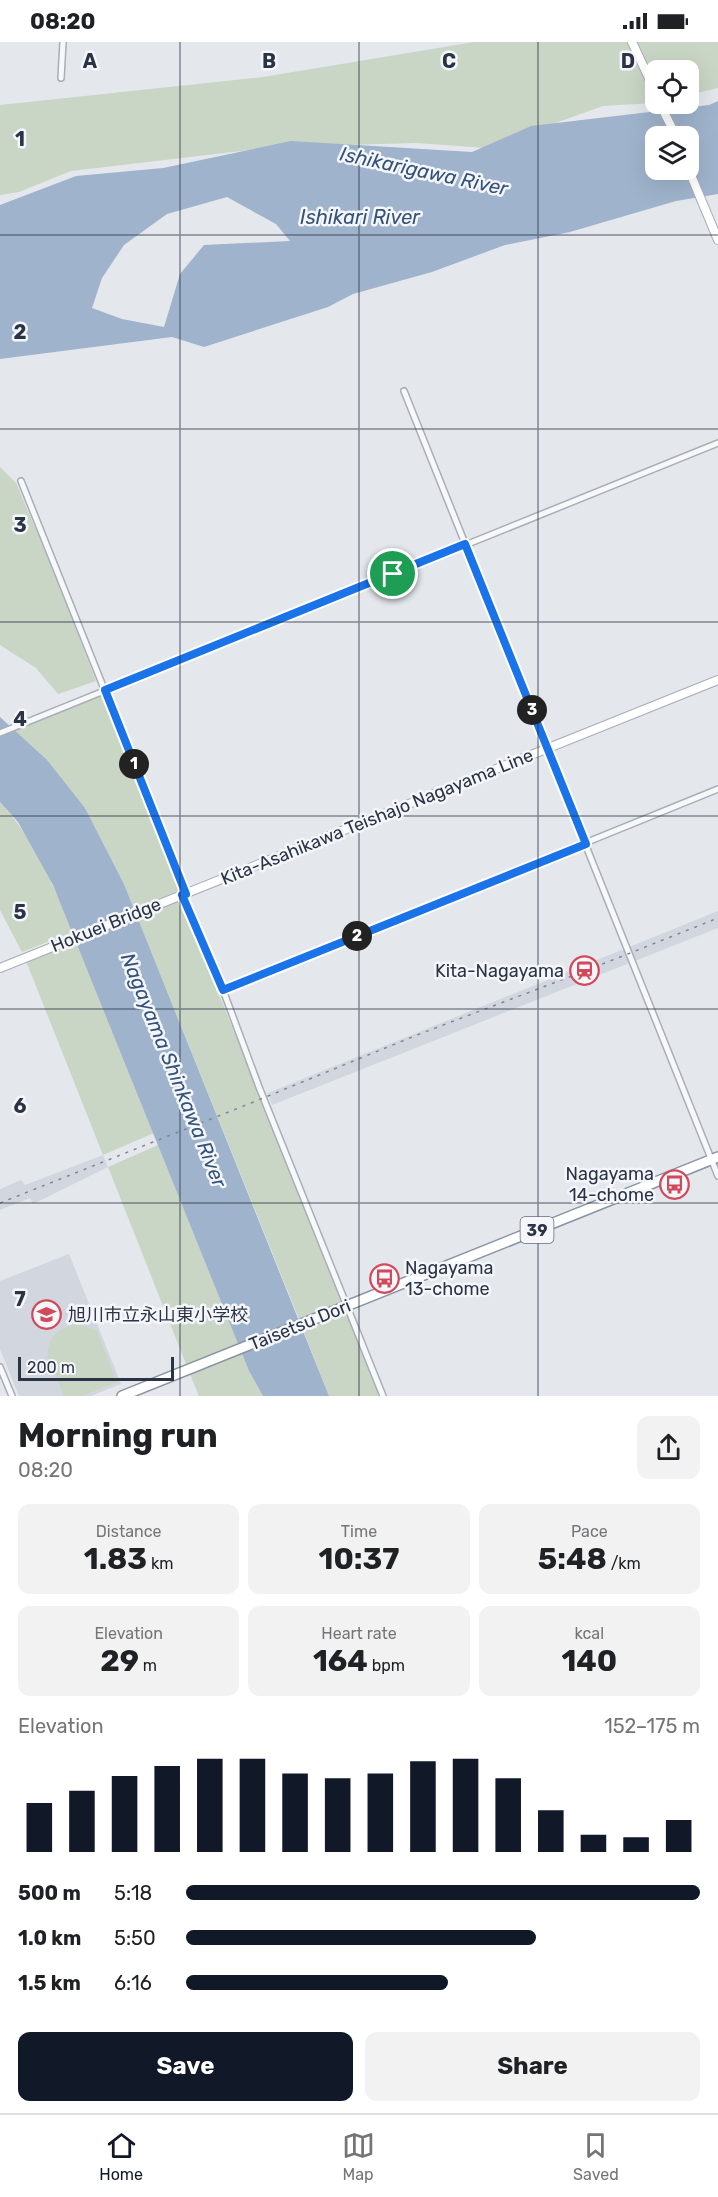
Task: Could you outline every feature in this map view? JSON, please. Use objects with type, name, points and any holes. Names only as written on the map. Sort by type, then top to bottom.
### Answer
[{"type":"highway","name":"Taisetsu Dori","points":[[122,1396],[715,1158]]},
{"type":"main road","points":[[632,42],[645,70]]},
{"type":"main road","points":[[693,180],[718,240]]},
{"type":"main road","name":"Kita-Asahikawa Teishajo Nagayama Line","points":[[169,900],[718,680]]},
{"type":"main road","name":"Hokuei Bridge","points":[[0,968],[169,900]]},
{"type":"street","points":[[61,78],[63,42]]},
{"type":"street","points":[[404,391],[547,749],[715,1158],[718,1176]]},
{"type":"street","points":[[0,733],[718,443]]},
{"type":"street","points":[[21,481],[383,1396]]},
{"type":"street","points":[[223,990],[718,789]]},
{"type":"street","points":[[0,1367],[12,1396]]},
{"type":"shaded area","points":[[718,911],[718,928],[272,1105],[268,1093]]},
{"type":"shaded area","points":[[103,1155],[108,1167],[33,1204],[30,1198],[0,1210],[0,1189],[21,1180],[25,1185]]},
{"type":"shaded area","name":"旭川市立永山東小学校","points":[[69,1254],[121,1384],[91,1396],[19,1396],[0,1349],[0,1281]]},
{"type":"green space","points":[[474,42],[718,42],[718,88],[699,93],[699,60],[645,60],[645,104],[603,106],[486,148],[416,143],[275,147],[71,171],[19,192],[0,195],[0,105],[263,77]]},
{"type":"green space","points":[[0,467],[16,483],[54,572],[96,681],[58,694],[36,668],[0,645]]},
{"type":"green space","points":[[101,695],[179,891],[134,909],[124,884],[85,808],[15,731]]},
{"type":"green space","points":[[0,802],[33,847],[51,880],[73,932],[22,952],[0,910]]},
{"type":"green space","points":[[180,900],[346,1303],[299,1319],[137,917]]},
{"type":"green space","points":[[77,942],[154,1133],[103,1155],[26,961]]},
{"type":"green space","points":[[158,1145],[238,1343],[186,1364],[108,1167]]},
{"type":"green space","points":[[349,1310],[383,1396],[329,1396],[302,1327]]},
{"type":"green space","points":[[71,1325],[81,1325],[97,1331],[117,1382],[83,1396],[64,1396],[48,1357],[48,1351],[53,1336]]},
{"type":"green space","points":[[242,1353],[263,1396],[199,1396],[190,1374]]},
{"type":"water","name":"Ishikari River","points":[[718,101],[718,194],[676,201],[570,232],[505,245],[432,272],[353,294],[328,307],[204,347],[172,337],[0,359],[0,205],[76,176],[163,168],[291,141],[472,152],[531,126],[645,113],[699,114],[699,106]],"holes":[[[227,197],[276,224],[290,241],[204,245],[180,274],[164,327],[122,319],[92,308],[102,278],[124,245],[167,214]]]},
{"type":"water","name":"Nagayama Shinkawa River","points":[[0,717],[47,760],[85,808],[124,884],[329,1396],[263,1396],[249,1371],[53,885],[18,822],[0,802]]},
{"type":"railway","points":[[0,1203],[417,1035],[718,918]]},
{"type":"place","name":"Kita-Nagayama","points":[[585,971]]},
{"type":"place","name":"Nagayama 14-chome","points":[[675,1184]]},
{"type":"place","name":"Nagayama 13-chome","points":[[384,1278]]},
{"type":"place","name":"旭川市立永山東小学校","points":[[47,1315]]},
{"type":"route","points":[[465,544],[586,844],[223,990],[182,895],[186,894],[105,690],[393,574],[465,544]]},
{"type":"water label","name":"Ishikarigawa River","points":[[424,171]]}]
